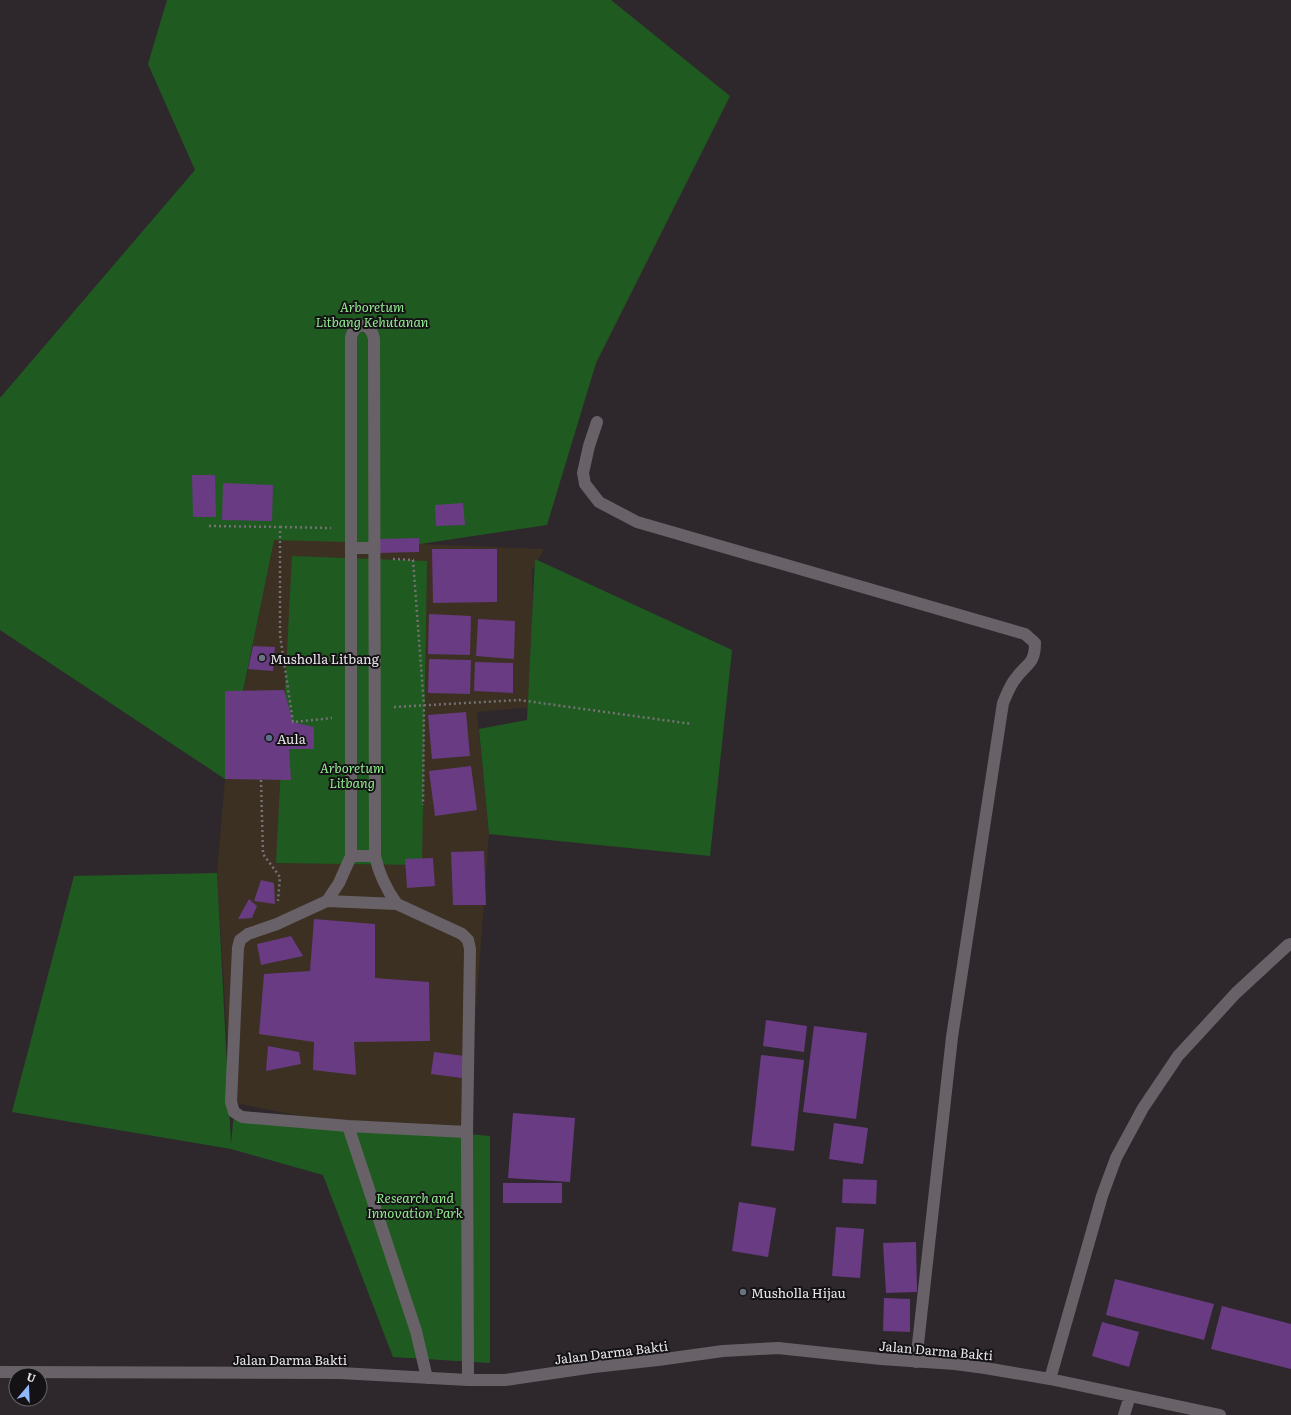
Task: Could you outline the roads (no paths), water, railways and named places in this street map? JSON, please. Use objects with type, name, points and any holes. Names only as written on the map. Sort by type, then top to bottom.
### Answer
[{"type":"street","points":[[327,901],[339,882],[351,856],[351,337],[355,328],[360,326],[368,327],[373,331],[374,339],[375,856],[378,873],[386,890],[396,904]]},
{"type":"street","points":[[597,422],[589,446],[583,473],[585,484],[599,502],[636,522],[1024,634],[1035,643],[1035,655],[1028,666],[1016,677],[1003,703],[952,1037],[916,1362]]},
{"type":"street","points":[[351,548],[374,548]]},
{"type":"street","points":[[351,856],[375,856]]},
{"type":"street","points":[[467,1132],[348,1126],[242,1117],[234,1112],[231,1102],[238,948],[240,940],[248,934],[277,924],[327,901],[396,904],[462,934],[468,940],[470,949],[467,1132],[468,1380]]},
{"type":"street","points":[[1050,1379],[1102,1196],[1116,1158],[1143,1108],[1178,1056],[1236,993],[1282,950],[1291,944]]},
{"type":"street","points":[[348,1126],[416,1331],[427,1378]]},
{"type":"street","name":"Jalan Darma Bakti","points":[[0,1372],[340,1373],[468,1380],[505,1380],[594,1366],[750,1349],[778,1348],[874,1359],[955,1364],[1050,1379],[1220,1415]]},
{"type":"street","points":[[1124,1415],[1130,1396]]},
{"type":"place","name":"Musholla Litbang","points":[[262,658]]},
{"type":"place","name":"Aula","points":[[269,738]]},
{"type":"place","name":"Musholla Hijau","points":[[743,1292]]},
{"type":"park label","name":"Arboretum Litbang Kehutanan","points":[[372,314]]},
{"type":"park label","name":"Arboretum Litbang","points":[[352,774]]},
{"type":"park label","name":"Research and Innovation Park","points":[[415,1204]]}]
